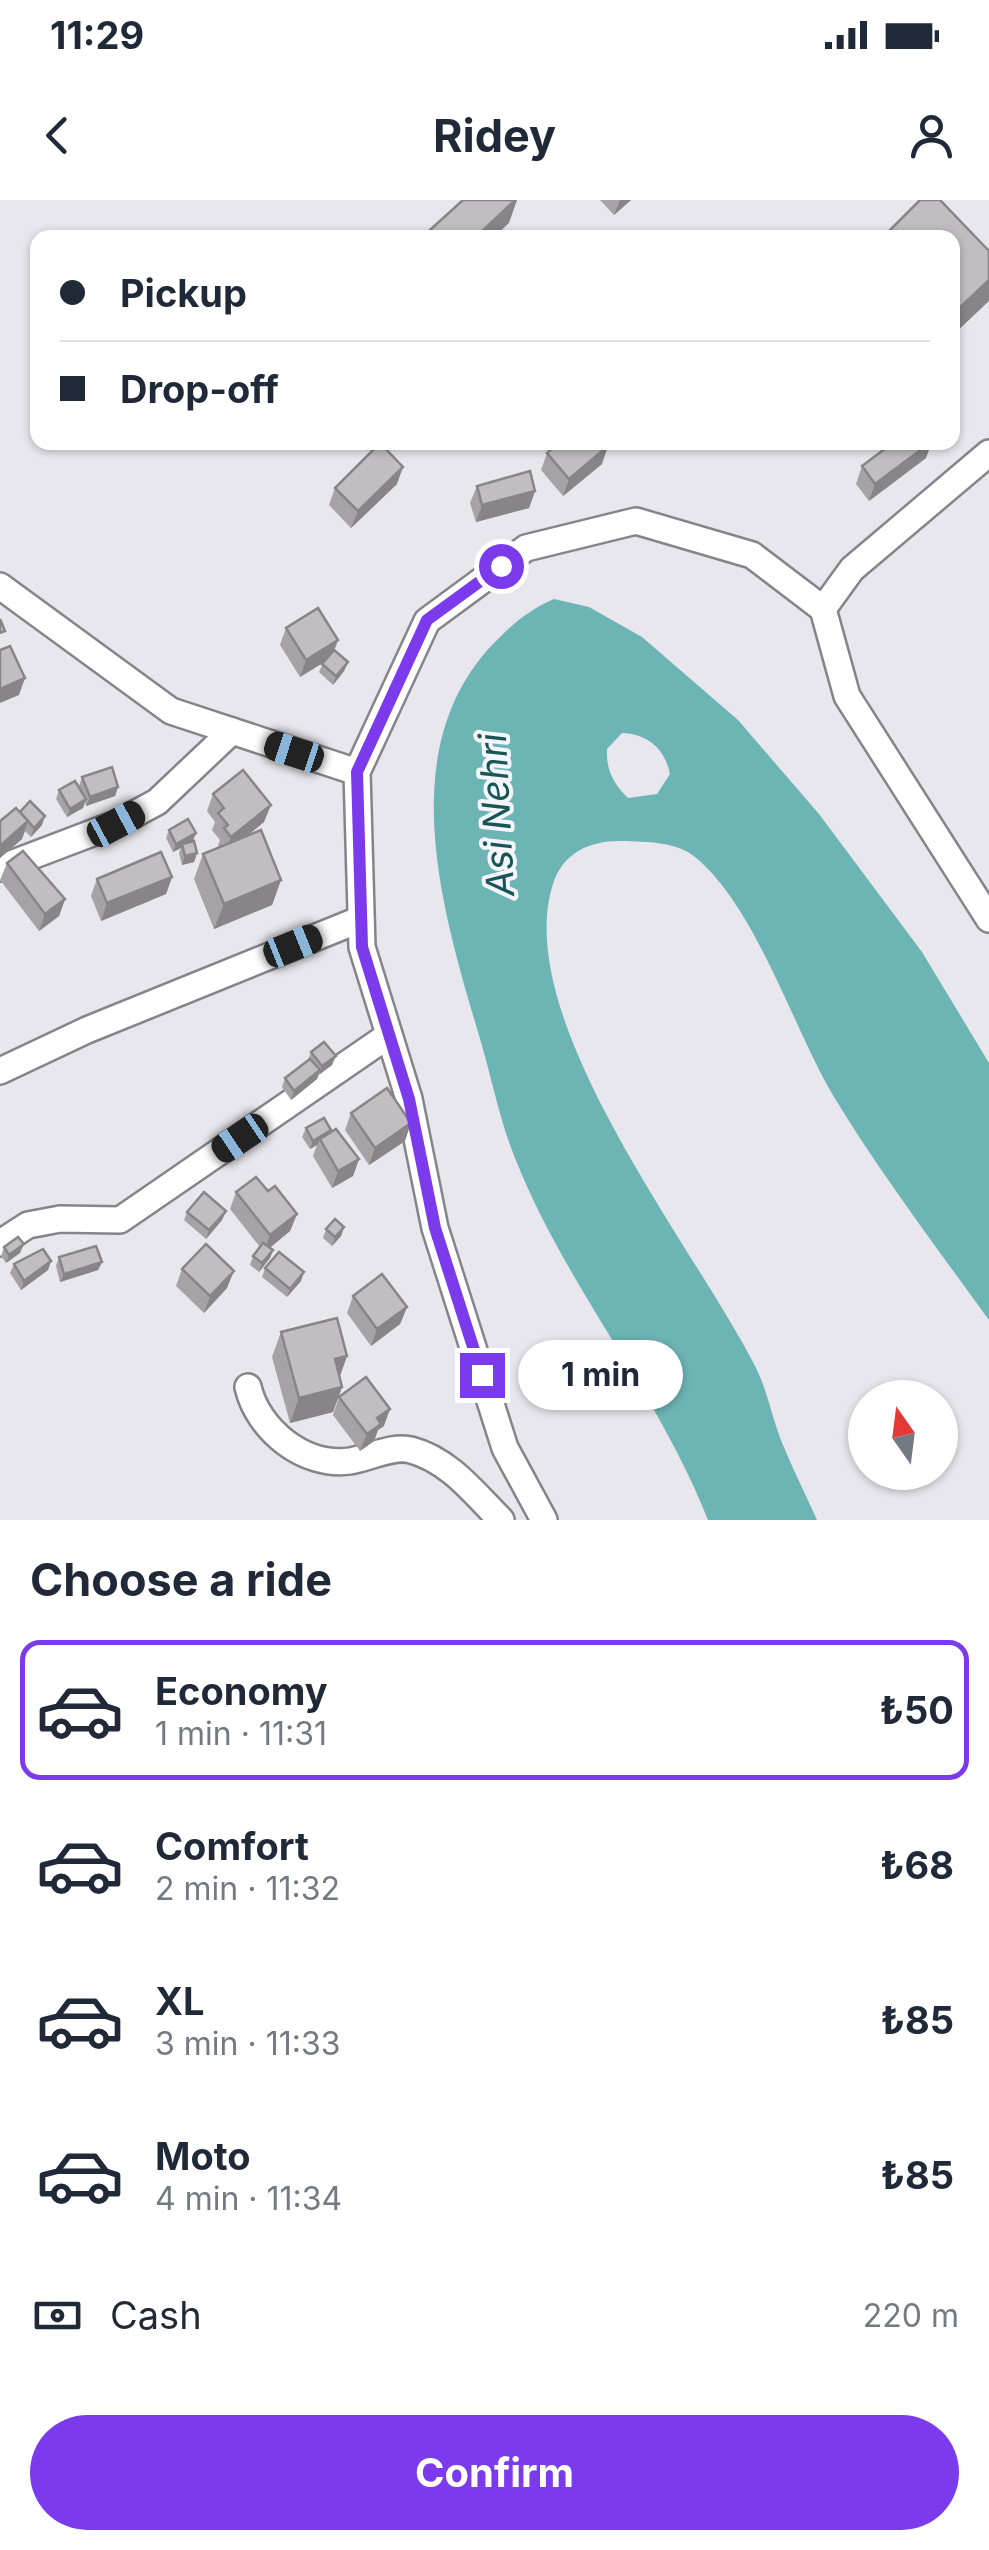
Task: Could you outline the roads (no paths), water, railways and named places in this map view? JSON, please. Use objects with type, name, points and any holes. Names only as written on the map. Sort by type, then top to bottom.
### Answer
[{"type":"street","points":[[823,609],[852,569],[989,453]]},
{"type":"street","points":[[544,1520],[505,1448],[435,1228],[409,1099],[362,947],[357,772],[427,620],[526,548],[636,521],[752,555],[823,609],[847,696],[989,919]]},
{"type":"street","points":[[0,586],[171,712],[357,772]]},
{"type":"street","points":[[0,868],[116,824],[157,802],[232,731]]},
{"type":"street","points":[[0,1071],[87,1030],[361,919]]},
{"type":"street","points":[[0,1243],[28,1226],[60,1218],[120,1220],[389,1035]]},
{"type":"street","points":[[248,1387],[254,1411],[269,1429],[305,1456],[346,1462],[407,1448],[444,1463],[501,1520]]},
{"type":"water","name":"Asi Nehri","points":[[554,599],[589,607],[642,637],[738,720],[819,814],[922,952],[989,1063],[989,1320],[834,1097],[755,936],[717,879],[695,857],[660,843],[611,841],[589,846],[571,856],[553,884],[547,939],[558,999],[582,1064],[615,1131],[755,1366],[783,1445],[817,1520],[708,1520],[664,1428],[536,1205],[501,1115],[442,889],[435,836],[435,784],[443,734],[462,687],[493,644],[521,618]],"holes":[[[622,733],[640,736],[654,744],[664,757],[670,774],[657,794],[628,798],[618,787],[607,749]]]}]
